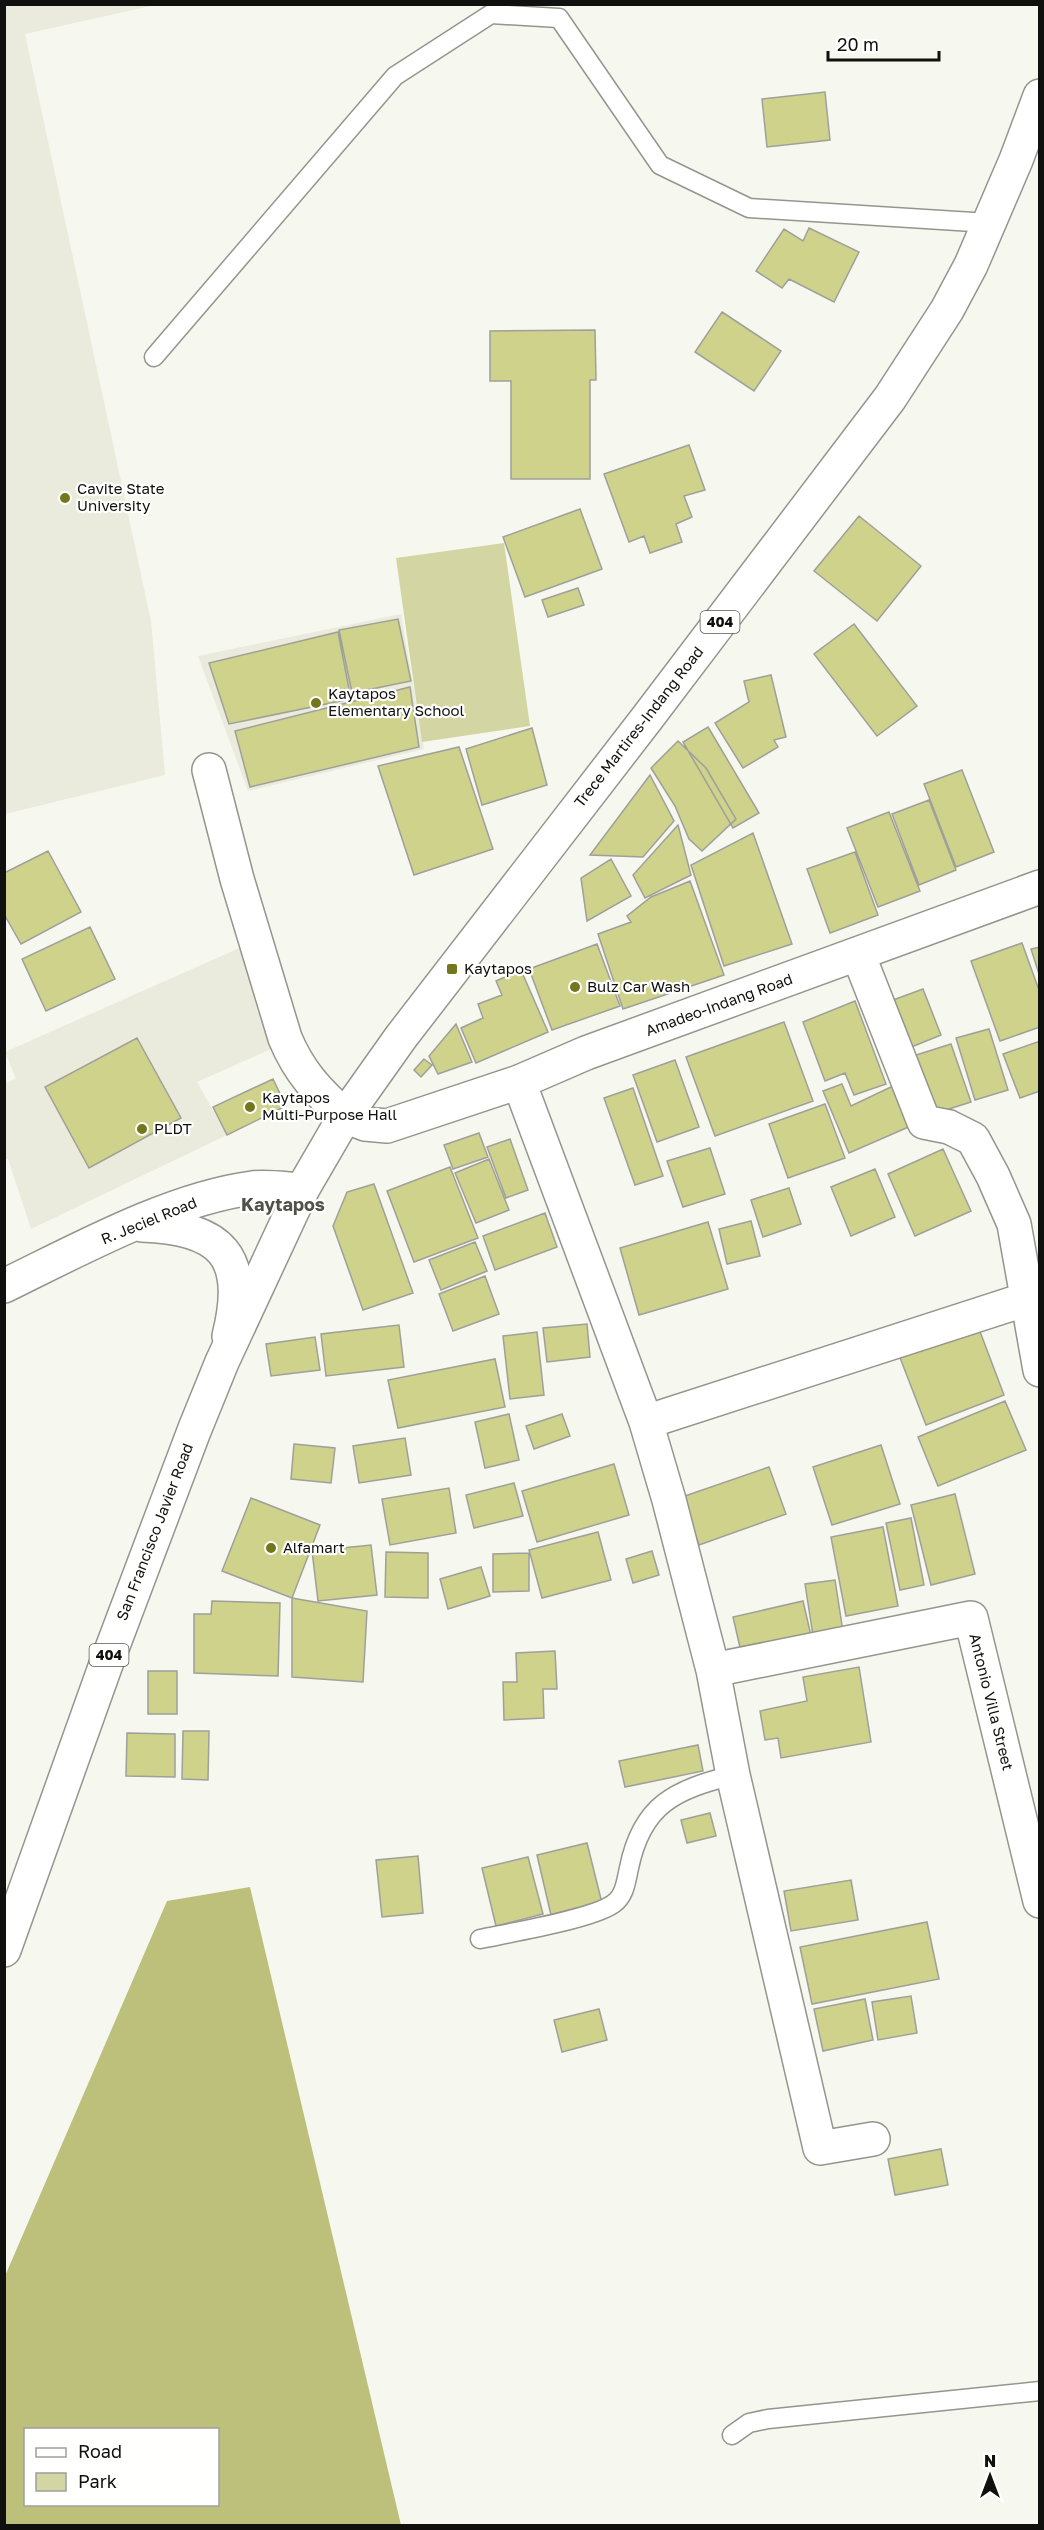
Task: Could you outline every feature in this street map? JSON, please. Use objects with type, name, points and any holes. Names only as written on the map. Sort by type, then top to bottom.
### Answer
[{"type":"street","name":"Trece Martires-Indang Road","points":[[302,1190],[345,1116],[482,929],[656,708],[890,398],[947,310],[989,223],[1040,96]]},
{"type":"street","points":[[209,770],[237,879],[285,1038],[305,1078],[345,1116]]},
{"type":"street","name":"Amadeo-Indang Road","points":[[345,1116],[378,1126],[399,1122],[519,1082],[586,1053],[1040,887]]},
{"type":"street","points":[[858,954],[924,1122],[949,1127],[973,1139],[993,1176],[1014,1224],[1040,1370]]},
{"type":"street","points":[[519,1082],[646,1422],[669,1500],[713,1670],[733,1775],[820,2148],[873,2139]]},
{"type":"street","name":"R. Jeciel Road","points":[[4,1286],[131,1225],[207,1198],[253,1187],[302,1190]]},
{"type":"street","name":"San Francisco Javier Road","points":[[4,1950],[109,1656],[222,1362],[302,1190]]},
{"type":"street","points":[[131,1225],[174,1227],[191,1231],[204,1236],[230,1263],[237,1291],[236,1305],[222,1362]]},
{"type":"street","points":[[646,1422],[1027,1299]]},
{"type":"street","name":"Antonio Villa Street","points":[[713,1670],[971,1618],[1040,1901]]},
{"type":"lane","points":[[154,357],[395,76],[491,14],[559,18],[660,165],[749,208],[989,223]]},
{"type":"lane","points":[[480,1940],[591,1913],[613,1905],[622,1896],[634,1844],[643,1826],[658,1807],[686,1789],[733,1775]]},
{"type":"lane","points":[[732,2435],[749,2423],[768,2419],[1040,2391]]},
{"type":"shaded area","name":"Cavite State University","points":[[4,5],[155,5],[25,34],[151,621],[165,775],[5,814]]},
{"type":"shaded area","name":"Kaytapos Elementary School","points":[[401,614],[424,749],[248,791],[198,656]]},
{"type":"shaded area","points":[[244,946],[271,1049],[197,1082],[227,1135],[31,1229],[8,1159],[5,1159],[5,1083],[16,1079],[5,1052]]},
{"type":"green space","points":[[504,543],[530,726],[422,742],[396,558]]},
{"type":"green space","points":[[250,1887],[401,2525],[5,2525],[5,2276],[167,1901]]},
{"type":"building","points":[[825,92],[830,140],[767,147],[762,99]]},
{"type":"building","points":[[809,228],[859,252],[834,302],[789,279],[782,288],[756,271],[784,229],[803,241]]},
{"type":"building","points":[[722,312],[781,351],[754,391],[695,352]]},
{"type":"building","points":[[595,330],[596,380],[590,380],[590,479],[511,479],[511,381],[490,381],[490,331]]},
{"type":"building","points":[[689,445],[705,490],[684,496],[692,517],[676,524],[682,542],[650,553],[644,536],[629,542],[604,474]]},
{"type":"building","points":[[580,509],[602,569],[525,597],[503,537]]},
{"type":"building","points":[[859,516],[921,566],[877,621],[814,571]]},
{"type":"building","points":[[578,588],[584,605],[548,617],[542,600]]},
{"type":"building","points":[[398,619],[411,681],[352,693],[339,630]]},
{"type":"building","points":[[854,624],[917,706],[877,736],[814,654]]},
{"type":"building","points":[[338,632],[351,699],[229,724],[209,663]]},
{"type":"building","points":[[771,675],[786,737],[774,740],[778,747],[743,768],[715,723],[749,702],[744,681]]},
{"type":"building","points":[[410,687],[419,747],[250,787],[235,731]]},
{"type":"building","points":[[708,727],[759,813],[733,828],[683,742]]},
{"type":"building","points":[[532,728],[547,785],[482,805],[466,749]]},
{"type":"building","points":[[678,741],[706,768],[736,819],[702,851],[689,839],[675,806],[651,768]]},
{"type":"building","points":[[459,747],[493,849],[414,875],[378,766]]},
{"type":"building","points":[[962,770],[994,852],[956,867],[924,784]]},
{"type":"building","points":[[650,775],[674,821],[643,857],[590,855]]},
{"type":"building","points":[[929,800],[956,870],[919,885],[892,814]]},
{"type":"building","points":[[889,812],[920,891],[878,907],[847,828]]},
{"type":"building","points":[[678,825],[691,875],[645,898],[633,875]]},
{"type":"building","points":[[753,833],[792,944],[724,966],[691,865]]},
{"type":"building","points":[[48,851],[81,912],[21,944],[4,914],[4,873]]},
{"type":"building","points":[[855,852],[878,915],[830,933],[807,869]]},
{"type":"building","points":[[611,859],[631,896],[587,921],[581,878]]},
{"type":"building","points":[[690,881],[724,975],[623,1009],[598,934],[631,922],[627,916],[651,897]]},
{"type":"building","points":[[90,927],[115,979],[46,1011],[22,959]]},
{"type":"building","points":[[1022,943],[1040,993],[1040,1027],[1000,1041],[971,961]]},
{"type":"building","name":"Bulz Car Wash","points":[[597,944],[620,1006],[552,1030],[529,969]]},
{"type":"building","points":[[1040,947],[1040,977],[1031,949]]},
{"type":"building","points":[[521,970],[548,1032],[476,1063],[461,1028],[483,1018],[478,1004],[502,995],[496,981]]},
{"type":"building","points":[[923,989],[941,1035],[904,1050],[885,1003]]},
{"type":"building","points":[[855,1001],[886,1084],[854,1095],[845,1073],[825,1081],[803,1022]]},
{"type":"building","points":[[784,1022],[813,1101],[715,1136],[686,1057]]},
{"type":"building","points":[[456,1024],[472,1062],[438,1074],[429,1056]]},
{"type":"building","points":[[989,1029],[1008,1090],[975,1100],[956,1038]]},
{"type":"building","points":[[137,1038],[181,1118],[89,1168],[45,1087]]},
{"type":"building","points":[[1040,1041],[1040,1091],[1020,1098],[1003,1054]]},
{"type":"building","points":[[951,1044],[971,1102],[933,1114],[913,1056]]},
{"type":"building","points":[[424,1059],[432,1065],[421,1077],[414,1070]]},
{"type":"building","points":[[675,1060],[699,1127],[657,1142],[633,1075]]},
{"type":"building","name":"Kaytapos Multi-Purpose Hall","points":[[273,1079],[286,1106],[227,1135],[213,1107]]},
{"type":"building","points":[[842,1084],[851,1106],[895,1085],[913,1125],[849,1153],[823,1091]]},
{"type":"building","points":[[633,1088],[663,1176],[635,1185],[604,1098]]},
{"type":"building","points":[[825,1104],[845,1158],[788,1178],[769,1124]]},
{"type":"building","points":[[479,1133],[488,1157],[453,1169],[444,1145]]},
{"type":"building","points":[[510,1139],[528,1190],[506,1198],[487,1147]]},
{"type":"building","points":[[710,1148],[725,1194],[683,1207],[667,1161]]},
{"type":"building","points":[[943,1149],[971,1211],[915,1236],[888,1174]]},
{"type":"building","points":[[489,1159],[509,1210],[476,1223],[455,1173]]},
{"type":"building","points":[[450,1167],[478,1238],[414,1262],[387,1191]]},
{"type":"building","points":[[875,1169],[895,1217],[851,1236],[831,1187]]},
{"type":"building","points":[[374,1184],[413,1293],[363,1310],[333,1226],[347,1192]]},
{"type":"building","points":[[789,1188],[801,1224],[763,1237],[751,1200]]},
{"type":"building","points":[[545,1213],[557,1247],[495,1270],[483,1236]]},
{"type":"building","points":[[751,1221],[760,1256],[727,1264],[719,1229]]},
{"type":"building","points":[[708,1222],[728,1289],[639,1315],[620,1248]]},
{"type":"building","points":[[475,1242],[487,1271],[441,1290],[429,1260]]},
{"type":"building","points":[[485,1276],[499,1314],[453,1331],[439,1294]]},
{"type":"building","points":[[976,1321],[1004,1395],[926,1425],[897,1350]]},
{"type":"building","points":[[587,1324],[590,1357],[547,1362],[543,1328]]},
{"type":"building","points":[[399,1325],[404,1367],[326,1376],[321,1334]]},
{"type":"building","points":[[537,1332],[544,1395],[510,1399],[503,1336]]},
{"type":"building","points":[[315,1337],[320,1370],[271,1376],[266,1344]]},
{"type":"building","points":[[495,1359],[505,1407],[398,1428],[388,1380]]},
{"type":"building","points":[[1005,1401],[1026,1450],[938,1486],[918,1437]]},
{"type":"building","points":[[509,1414],[519,1460],[485,1468],[475,1422]]},
{"type":"building","points":[[562,1414],[570,1436],[534,1449],[526,1426]]},
{"type":"building","points":[[405,1438],[411,1475],[359,1483],[353,1446]]},
{"type":"building","points":[[294,1444],[335,1448],[331,1483],[291,1479]]},
{"type":"building","points":[[881,1445],[900,1504],[832,1525],[813,1467]]},
{"type":"building","points":[[614,1464],[629,1515],[537,1542],[522,1491]]},
{"type":"building","points":[[769,1467],[786,1514],[699,1545],[682,1497]]},
{"type":"building","points":[[514,1483],[523,1516],[474,1528],[466,1495]]},
{"type":"building","points":[[449,1488],[456,1533],[390,1545],[382,1499]]},
{"type":"building","points":[[955,1494],[975,1574],[931,1585],[911,1505]]},
{"type":"building","name":"Alfamart","points":[[251,1498],[320,1525],[292,1598],[222,1571]]},
{"type":"building","points":[[911,1518],[924,1585],[900,1590],[886,1523]]},
{"type":"building","points":[[883,1527],[898,1606],[846,1616],[831,1537]]},
{"type":"building","points":[[598,1532],[611,1580],[542,1598],[529,1550]]},
{"type":"building","points":[[371,1545],[377,1595],[318,1601],[312,1551]]},
{"type":"building","points":[[652,1551],[659,1575],[633,1583],[626,1559]]},
{"type":"building","points":[[386,1552],[428,1553],[428,1598],[385,1597]]},
{"type":"building","points":[[529,1553],[529,1591],[493,1592],[493,1554]]},
{"type":"building","points":[[481,1567],[490,1596],[448,1609],[440,1579]]},
{"type":"building","points":[[835,1580],[844,1638],[814,1642],[805,1584]]},
{"type":"building","points":[[292,1598],[367,1611],[363,1682],[292,1677]]},
{"type":"building","points":[[212,1601],[280,1603],[278,1676],[194,1673],[194,1614],[211,1614]]},
{"type":"building","points":[[803,1601],[812,1640],[742,1656],[733,1617]]},
{"type":"building","points":[[555,1651],[557,1689],[543,1689],[544,1718],[504,1720],[503,1682],[517,1682],[516,1653]]},
{"type":"building","points":[[859,1667],[871,1742],[781,1758],[778,1738],[765,1740],[760,1711],[807,1701],[803,1677]]},
{"type":"building","points":[[148,1671],[177,1671],[177,1714],[148,1714]]},
{"type":"building","points":[[183,1731],[209,1731],[208,1780],[182,1779]]},
{"type":"building","points":[[127,1733],[175,1734],[175,1777],[126,1776]]},
{"type":"building","points":[[698,1745],[703,1771],[625,1787],[619,1761]]},
{"type":"building","points":[[710,1813],[716,1836],[687,1843],[681,1820]]},
{"type":"building","points":[[587,1843],[602,1903],[551,1915],[537,1855]]},
{"type":"building","points":[[418,1856],[423,1913],[382,1917],[376,1860]]},
{"type":"building","points":[[528,1857],[543,1914],[496,1926],[482,1868]]},
{"type":"building","points":[[851,1880],[858,1920],[791,1931],[784,1891]]},
{"type":"building","points":[[927,1922],[939,1979],[812,2004],[800,1947]]},
{"type":"building","points":[[911,1996],[917,2033],[878,2040],[872,2002]]},
{"type":"building","points":[[865,1999],[873,2040],[823,2051],[814,2009]]},
{"type":"building","points":[[599,2009],[607,2040],[562,2052],[554,2020]]},
{"type":"building","points":[[941,2149],[948,2185],[895,2195],[888,2159]]},
{"type":"place","name":"Cavite State University","points":[[65,498]]},
{"type":"place","name":"Kaytapos Elementary School","points":[[316,703]]},
{"type":"place","name":"Kaytapos","points":[[452,969]]},
{"type":"place","name":"Bulz Car Wash","points":[[575,987]]},
{"type":"place","name":"Kaytapos Multi-Purpose Hall","points":[[250,1107]]},
{"type":"place","name":"PLDT","points":[[142,1129]]},
{"type":"place","name":"Alfamart","points":[[271,1548]]},
{"type":"district","name":"Kaytapos","points":[[283,1205]]}]
